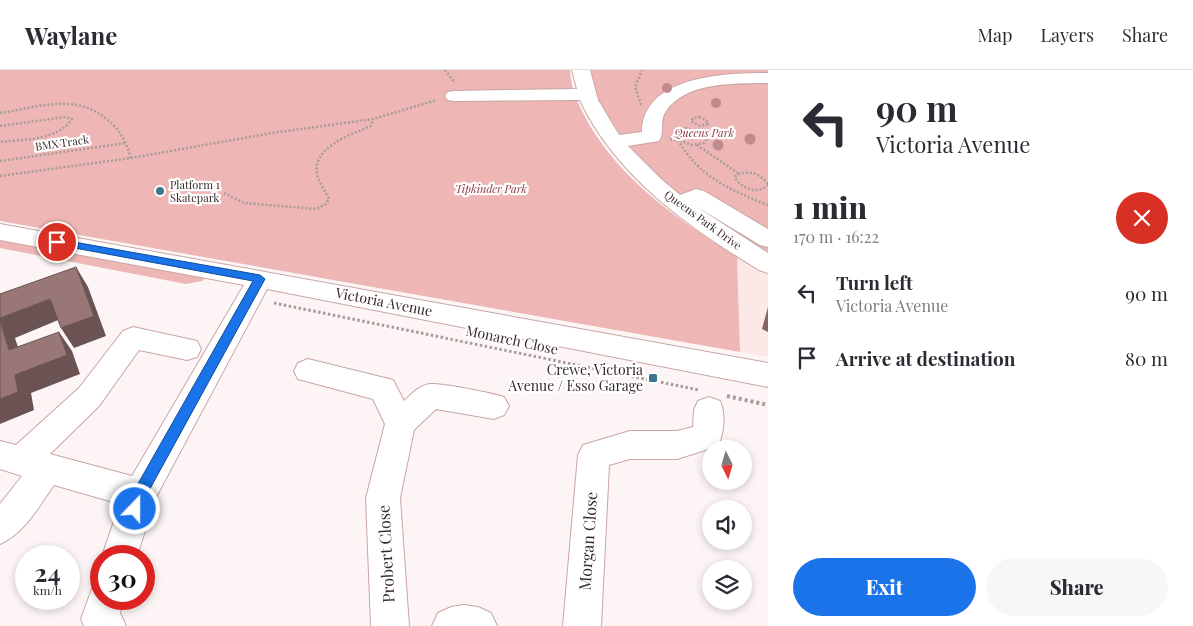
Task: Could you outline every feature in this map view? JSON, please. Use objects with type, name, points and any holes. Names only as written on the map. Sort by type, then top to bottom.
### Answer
[{"type":"street","name":"Queens Park Drive","points":[[581,70],[586,94],[596,115],[615,141],[647,177],[678,204],[720,234],[768,264]]},
{"type":"street","points":[[615,141],[652,128],[656,110],[669,98],[686,88],[724,80],[768,78]]},
{"type":"street","points":[[454,96],[586,94]]},
{"type":"street","points":[[678,204],[696,196],[768,238]]},
{"type":"street","name":"Victoria Avenue","points":[[0,232],[256,288],[768,375]]},
{"type":"street","points":[[124,545],[140,494],[256,288]]},
{"type":"street","points":[[0,527],[14,513],[23,461],[88,397],[133,338],[187,349]]},
{"type":"street","points":[[308,370],[384,389],[400,424],[430,396],[494,406]]},
{"type":"street","name":"Morgan Close","points":[[582,626],[594,455],[630,446],[677,446],[707,436],[709,398]]},
{"type":"street","name":"Probert Close","points":[[390,626],[383,498],[400,424]]},
{"type":"street","points":[[23,461],[140,494]]},
{"type":"street","points":[[451,626],[464,624],[478,626]]},
{"type":"path","points":[[642,70],[635,87],[639,103],[652,128],[686,144],[697,145],[712,153],[715,160],[726,164],[733,171],[757,174],[765,179],[768,186],[755,190],[744,187],[736,178],[739,173]]},
{"type":"path","points":[[0,176],[131,158],[272,133],[374,119],[454,96]]},
{"type":"path","points":[[0,113],[81,104],[99,113],[115,127],[127,143],[131,158]]},
{"type":"path","name":"BMX Track","points":[[0,126],[65,116],[72,119],[65,130],[52,135],[0,142]]},
{"type":"path","points":[[694,118],[702,118],[708,123],[705,126],[697,125],[691,121],[694,118]]},
{"type":"path","points":[[224,193],[244,203],[316,209],[326,204],[329,199],[317,172],[319,160],[327,148],[371,126],[374,119]]},
{"type":"path","points":[[695,130],[697,125]]},
{"type":"path","points":[[697,145],[706,140],[703,135],[695,130],[685,128],[677,130],[674,135],[692,162],[714,178],[768,205]]},
{"type":"path","name":"BMX Track","points":[[0,161],[127,143]]},
{"type":"path","points":[[738,191],[744,187]]},
{"type":"path","name":"Monarch Close","points":[[256,288],[709,398],[768,405]]},
{"type":"shaded area","points":[[737,256],[768,272],[768,357],[740,352]]},
{"type":"green space","name":"Tipkinder Park","points":[[0,70],[570,70],[574,92],[583,113],[604,147],[620,166],[637,184],[675,215],[737,256],[740,352],[0,221]]},
{"type":"green space","name":"Queens Park","points":[[591,70],[768,70],[768,252],[688,201],[649,168],[635,152],[626,136],[620,134],[597,102]]},
{"type":"green space","points":[[0,237],[209,275],[202,281],[186,284],[0,248]]},
{"type":"building","points":[[76,267],[94,316],[61,328],[50,299],[0,318],[0,294]]},
{"type":"building","points":[[0,321],[9,350],[59,332],[67,355],[15,375],[18,392],[0,399]]},
{"type":"place","name":"Platform 1 Skatepark","points":[[160,191]]},
{"type":"place","name":"Crewe, Victoria Avenue / Esso Garage","points":[[653,378]]},
{"type":"route","points":[[57,242],[260,279],[140,494],[135,509]]}]
